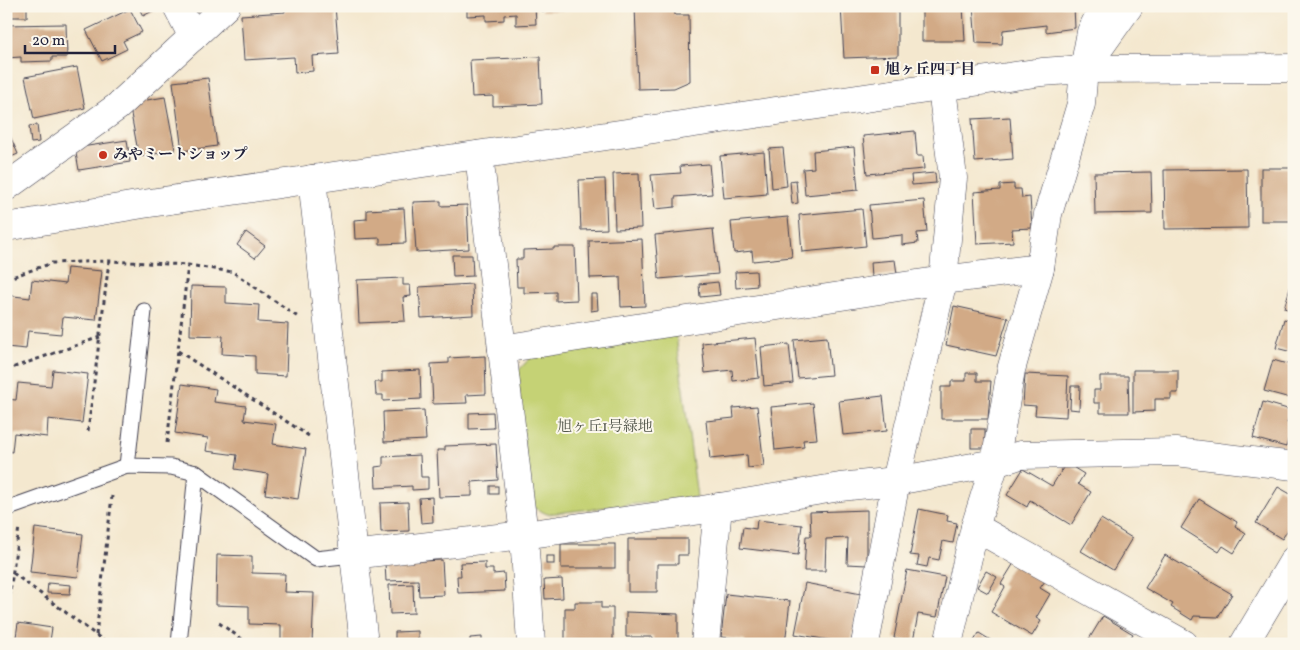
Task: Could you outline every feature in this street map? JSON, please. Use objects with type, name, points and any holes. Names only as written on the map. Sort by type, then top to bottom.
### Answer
[{"type":"street","points":[[177,6],[193,37]]},
{"type":"street","points":[[6,188],[117,107],[226,6]]},
{"type":"street","points":[[948,644],[975,527],[995,463],[1011,370],[1040,268],[1048,214],[1081,104],[1084,69],[1091,32],[1104,6]]},
{"type":"street","points":[[1084,69],[1129,6]]},
{"type":"street","points":[[6,227],[312,179],[1042,72],[1084,69],[1294,68]]},
{"type":"street","points":[[865,644],[896,481],[943,280],[953,178],[942,88]]},
{"type":"street","points":[[479,155],[524,535],[531,644]]},
{"type":"street","points":[[312,179],[352,555],[364,644]]},
{"type":"street","points":[[502,350],[943,280],[1040,268]]},
{"type":"street","points":[[352,555],[524,535],[840,487],[896,481],[995,463],[1020,455],[1176,452],[1294,466]]},
{"type":"street","points":[[705,644],[718,507]]},
{"type":"street","points":[[975,527],[1184,644]]},
{"type":"street","points":[[1244,644],[1294,560]]},
{"type":"lane","points":[[121,469],[144,311]]},
{"type":"lane","points":[[6,509],[121,469],[164,467],[196,473],[316,559],[352,555]]},
{"type":"lane","points":[[179,644],[196,473]]},
{"type":"path","points":[[88,431],[109,261]]},
{"type":"path","points":[[6,279],[52,263],[109,261],[188,265],[233,272],[303,321]]},
{"type":"path","points":[[164,467],[188,265]]},
{"type":"path","points":[[6,370],[100,337]]},
{"type":"path","points":[[178,351],[318,442]]},
{"type":"path","points":[[96,635],[121,469]]},
{"type":"path","points":[[6,621],[23,503]]},
{"type":"path","points":[[13,573],[108,644]]},
{"type":"path","points":[[219,623],[249,644]]},
{"type":"green space","name":"旭ヶ丘1号緑地","points":[[676,335],[697,497],[547,514],[530,506],[517,372],[531,357]]},
{"type":"building","points":[[6,6],[27,6],[27,17],[6,17]]},
{"type":"building","points":[[138,6],[162,6],[143,16]]},
{"type":"building","points":[[284,6],[335,6],[339,54],[312,56],[313,71],[295,73],[294,57],[244,60],[241,15],[285,12]]},
{"type":"building","points":[[467,6],[535,6],[536,24],[516,25],[516,14],[504,15],[504,20],[486,21],[486,15],[467,16]]},
{"type":"building","points":[[542,6],[570,6],[570,10],[542,11]]},
{"type":"building","points":[[635,6],[674,6],[675,15],[689,15],[690,81],[674,88],[638,89]]},
{"type":"building","points":[[841,6],[898,6],[898,56],[844,58]]},
{"type":"building","points":[[922,6],[963,6],[965,41],[922,41]]},
{"type":"building","points":[[973,6],[1074,6],[1075,28],[1046,32],[1046,25],[1003,30],[1002,44],[976,43]]},
{"type":"building","points":[[130,9],[142,32],[123,41],[127,49],[102,61],[86,30]]},
{"type":"building","points":[[66,24],[67,57],[52,57],[52,61],[21,62],[21,57],[6,58],[6,25]]},
{"type":"building","points":[[540,57],[542,104],[493,106],[493,96],[472,97],[470,60]]},
{"type":"building","points":[[77,67],[85,108],[34,119],[25,77]]},
{"type":"building","points":[[208,78],[217,146],[182,151],[173,82]]},
{"type":"building","points":[[165,97],[175,150],[139,157],[129,103]]},
{"type":"building","points":[[1010,117],[1013,159],[975,162],[972,119]]},
{"type":"building","points":[[37,125],[39,142],[31,143],[29,126]]},
{"type":"building","points":[[915,131],[917,156],[923,156],[924,169],[867,174],[863,136]]},
{"type":"building","points":[[10,136],[18,154],[6,159],[6,137]]},
{"type":"building","name":"みやミートショップ","points":[[127,140],[130,162],[79,170],[75,148]]},
{"type":"building","points":[[854,147],[858,190],[805,195],[803,169],[814,168],[813,151]]},
{"type":"building","points":[[783,148],[787,186],[772,188],[769,149]]},
{"type":"building","points":[[764,152],[767,194],[724,198],[720,156]]},
{"type":"building","points":[[709,164],[712,194],[675,197],[675,207],[655,209],[651,175],[681,173],[680,166]]},
{"type":"building","points":[[1261,168],[1294,168],[1294,221],[1261,221]]},
{"type":"building","points":[[1247,169],[1248,228],[1165,229],[1164,170]]},
{"type":"building","points":[[1151,172],[1152,213],[1095,214],[1094,173]]},
{"type":"building","points":[[639,173],[641,228],[615,229],[613,174]]},
{"type":"building","points":[[935,173],[936,183],[912,185],[911,175]]},
{"type":"building","points":[[605,179],[607,229],[581,230],[579,180]]},
{"type":"building","points":[[796,180],[798,203],[792,204],[790,181]]},
{"type":"building","points":[[1014,184],[1014,189],[1021,189],[1022,198],[1030,197],[1032,228],[1012,229],[1013,242],[977,244],[974,192],[1000,190],[1000,185]]},
{"type":"building","points":[[924,200],[927,232],[917,233],[918,243],[902,245],[902,235],[872,238],[869,205]]},
{"type":"building","points":[[441,201],[441,206],[467,205],[469,249],[416,252],[413,202]]},
{"type":"building","points":[[404,208],[406,243],[380,244],[380,238],[355,239],[354,220],[367,219],[367,210]]},
{"type":"building","points":[[862,209],[866,246],[802,252],[799,215]]},
{"type":"building","points":[[788,217],[792,257],[753,261],[752,251],[734,253],[731,222]]},
{"type":"building","points":[[713,229],[718,274],[659,279],[655,235]]},
{"type":"building","points":[[246,232],[265,246],[255,258],[237,245]]},
{"type":"building","points":[[642,239],[645,306],[621,307],[620,277],[590,278],[589,241]]},
{"type":"building","points":[[554,247],[575,247],[577,300],[556,301],[556,292],[524,293],[524,287],[517,287],[516,259],[523,259],[523,250],[554,249]]},
{"type":"building","points":[[452,255],[472,255],[473,276],[453,277]]},
{"type":"building","points":[[895,260],[897,274],[872,277],[871,262]]},
{"type":"building","points":[[67,268],[102,271],[96,320],[63,317],[61,334],[28,331],[26,349],[6,347],[6,295],[30,298],[32,280],[65,284]]},
{"type":"building","points":[[756,271],[757,286],[736,288],[735,272]]},
{"type":"building","points":[[1294,275],[1294,311],[1284,308]]},
{"type":"building","points":[[403,278],[403,285],[410,285],[411,296],[403,297],[405,321],[359,323],[357,280]]},
{"type":"building","points":[[718,282],[720,295],[700,297],[699,284]]},
{"type":"building","points":[[472,284],[473,315],[421,318],[419,287]]},
{"type":"building","points":[[191,286],[226,287],[226,303],[259,305],[258,322],[288,324],[286,376],[255,374],[255,356],[222,354],[223,336],[190,335]]},
{"type":"building","points":[[591,294],[597,294],[598,310],[591,311]]},
{"type":"building","points":[[954,306],[1008,318],[996,356],[946,345]]},
{"type":"building","points":[[1284,319],[1294,322],[1292,352],[1276,348]]},
{"type":"building","points":[[827,337],[831,375],[798,378],[794,340]]},
{"type":"building","points":[[755,338],[759,378],[733,381],[732,370],[705,373],[702,343]]},
{"type":"building","points":[[789,344],[793,383],[764,386],[761,347]]},
{"type":"building","points":[[485,356],[486,394],[466,395],[467,403],[433,404],[431,364],[449,363],[449,358]]},
{"type":"building","points":[[1273,360],[1294,366],[1294,399],[1264,391]]},
{"type":"building","points":[[53,370],[88,374],[82,423],[48,419],[47,437],[14,433],[12,452],[6,451],[6,399],[16,400],[18,383],[51,386]]},
{"type":"building","points":[[420,370],[421,399],[383,401],[383,395],[376,395],[375,382],[382,382],[382,372]]},
{"type":"building","points":[[1133,370],[1178,370],[1178,393],[1171,393],[1171,399],[1155,399],[1155,411],[1133,412]]},
{"type":"building","points":[[966,373],[977,373],[977,381],[991,381],[988,419],[941,419],[941,387],[951,387],[951,381],[966,381]]},
{"type":"building","points":[[1025,374],[1068,376],[1066,417],[1035,415],[1036,406],[1023,405]]},
{"type":"building","points":[[1100,376],[1128,376],[1129,413],[1100,413],[1100,403],[1094,403],[1094,390],[1100,390]]},
{"type":"building","points":[[182,384],[216,389],[214,402],[246,406],[244,420],[276,424],[273,444],[306,449],[298,499],[265,494],[268,474],[235,469],[237,455],[206,451],[208,438],[175,433]]},
{"type":"building","points":[[1071,386],[1080,386],[1079,410],[1070,409]]},
{"type":"building","points":[[883,396],[887,431],[843,435],[839,401]]},
{"type":"building","points":[[1263,402],[1291,410],[1287,423],[1293,424],[1286,447],[1253,438]]},
{"type":"building","points":[[813,403],[817,439],[803,440],[804,447],[775,450],[771,407]]},
{"type":"building","points":[[757,406],[764,466],[748,468],[747,455],[710,459],[706,421],[734,418],[733,408]]},
{"type":"building","points":[[424,410],[426,440],[384,442],[383,412]]},
{"type":"building","points":[[493,412],[494,428],[469,429],[469,413]]},
{"type":"building","points":[[971,429],[985,429],[985,448],[971,448]]},
{"type":"building","points":[[496,444],[498,480],[472,482],[472,496],[439,497],[437,450],[445,450],[445,446]]},
{"type":"building","points":[[420,455],[421,477],[428,477],[428,489],[412,490],[412,486],[376,488],[375,467],[383,466],[383,457]]},
{"type":"building","points":[[1066,463],[1084,474],[1078,484],[1091,492],[1071,525],[1030,500],[1027,507],[1007,495],[1023,469],[1052,486]]},
{"type":"building","points":[[490,486],[498,486],[498,494],[490,494]]},
{"type":"building","points":[[1278,487],[1294,496],[1294,520],[1282,539],[1256,523]]},
{"type":"building","points":[[432,497],[433,522],[421,523],[419,498]]},
{"type":"building","points":[[1199,499],[1237,522],[1235,526],[1246,533],[1234,553],[1223,546],[1219,552],[1181,528]]},
{"type":"building","points":[[408,502],[409,531],[381,532],[380,503]]},
{"type":"building","points":[[919,509],[948,515],[947,521],[957,523],[953,543],[943,541],[939,560],[929,558],[927,567],[917,565],[919,556],[910,555]]},
{"type":"building","points":[[867,510],[867,565],[847,564],[848,538],[826,539],[825,571],[804,571],[806,536],[811,536],[810,512]]},
{"type":"building","points":[[1101,519],[1132,538],[1113,570],[1081,551]]},
{"type":"building","points":[[757,520],[802,525],[798,555],[740,548],[743,527],[756,529]]},
{"type":"building","points":[[35,528],[83,534],[78,577],[30,572]]},
{"type":"building","points":[[628,539],[688,539],[688,555],[678,555],[678,564],[657,564],[657,592],[628,592]]},
{"type":"building","points":[[561,544],[615,544],[615,568],[561,568]]},
{"type":"building","points":[[217,555],[252,556],[252,573],[285,574],[284,592],[314,593],[312,644],[281,643],[281,625],[249,624],[249,606],[216,605]]},
{"type":"building","points":[[1165,555],[1232,594],[1218,617],[1194,616],[1192,620],[1171,607],[1173,604],[1145,588]]},
{"type":"building","points":[[546,556],[554,556],[554,564],[546,564]]},
{"type":"building","points":[[442,560],[444,595],[419,596],[418,580],[386,581],[385,563]]},
{"type":"building","points":[[485,562],[485,569],[493,569],[493,574],[504,573],[505,591],[458,593],[457,576],[461,576],[460,563]]},
{"type":"building","points":[[1014,563],[1045,581],[1040,588],[1050,594],[1036,618],[1041,621],[1032,636],[991,612],[1005,587],[1001,584]]},
{"type":"building","points":[[907,570],[945,577],[937,617],[918,614],[913,642],[894,638]]},
{"type":"building","points":[[986,571],[997,577],[988,593],[977,587]]},
{"type":"building","points":[[562,579],[563,598],[545,599],[544,580]]},
{"type":"building","points":[[48,583],[71,585],[70,594],[47,593]]},
{"type":"building","points":[[805,583],[861,594],[851,644],[795,634]]},
{"type":"building","points":[[413,584],[414,613],[390,614],[389,585]]},
{"type":"building","points":[[726,594],[790,601],[785,644],[745,644],[745,640],[721,637]]},
{"type":"building","points":[[575,602],[601,602],[601,608],[613,608],[613,644],[565,644],[565,608],[575,608]]},
{"type":"building","points":[[626,612],[678,614],[678,642],[653,642],[653,637],[626,637]]},
{"type":"building","points":[[1103,616],[1133,634],[1127,644],[1086,644]]},
{"type":"building","points":[[18,623],[52,628],[50,641],[64,644],[15,644]]},
{"type":"building","points":[[418,631],[418,644],[395,644],[395,632]]},
{"type":"building","points":[[979,633],[997,644],[972,644]]},
{"type":"building","points":[[482,637],[482,644],[470,644],[470,638]]},
{"type":"place","name":"旭ヶ丘四丁目","points":[[875,70]]},
{"type":"place","name":"みやミートショップ","points":[[103,155]]}]
